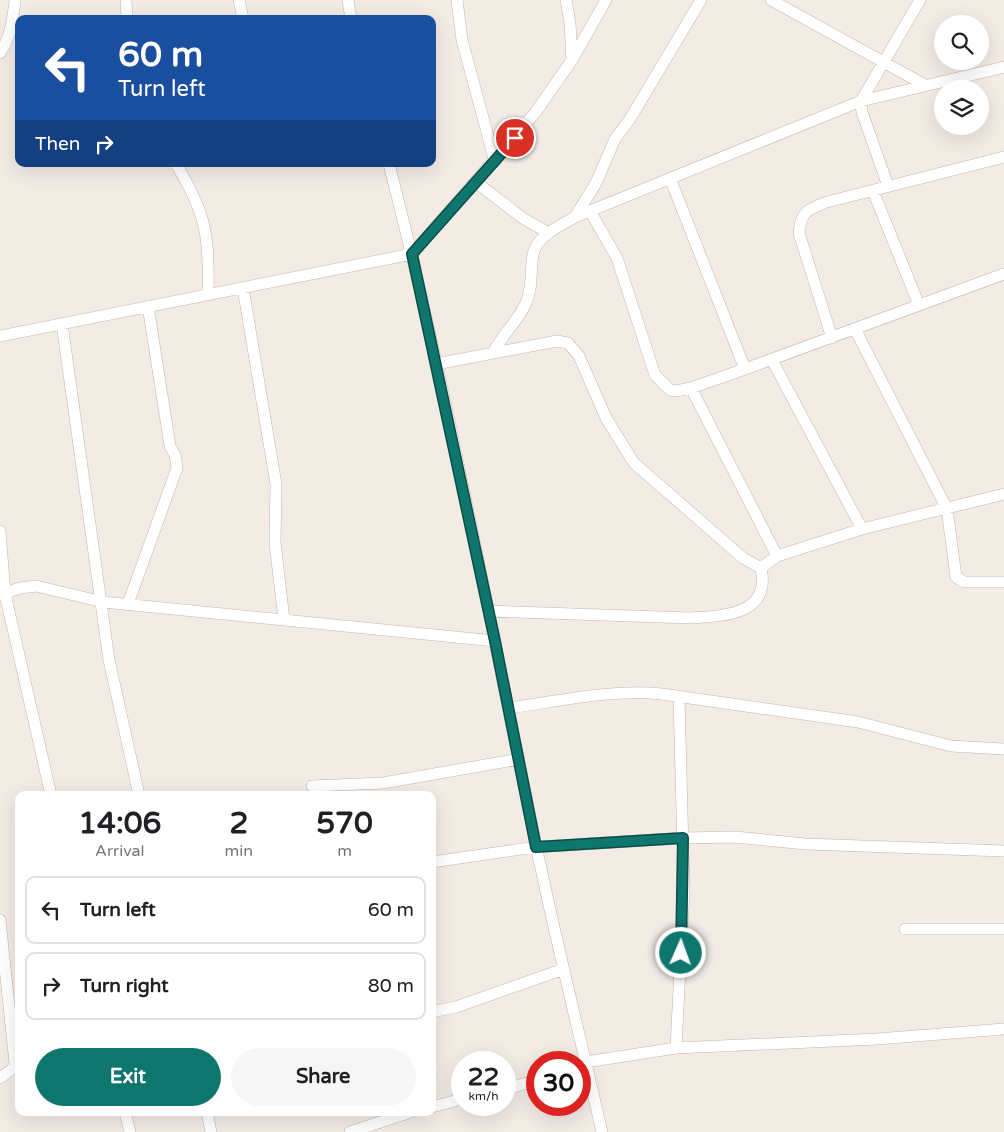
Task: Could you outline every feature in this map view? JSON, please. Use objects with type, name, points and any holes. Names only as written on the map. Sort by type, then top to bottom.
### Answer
[{"type":"street","points":[[0,54],[6,45],[12,25],[15,0]]},
{"type":"street","points":[[126,0],[127,15]]},
{"type":"street","points":[[239,0],[242,15]]},
{"type":"street","points":[[348,0],[351,15]]},
{"type":"street","points":[[457,0],[462,40],[495,162]]},
{"type":"street","points":[[566,0],[570,23],[572,60]]},
{"type":"street","points":[[0,336],[412,254],[495,162],[536,113],[572,60],[606,0]]},
{"type":"street","points":[[575,218],[596,183],[615,139],[630,119],[701,0]]},
{"type":"street","points":[[771,0],[924,85]]},
{"type":"street","points":[[888,186],[862,112],[861,101],[920,0]]},
{"type":"street","points":[[494,351],[525,305],[532,286],[533,253],[538,243],[549,233],[575,218],[861,101],[1004,66]]},
{"type":"street","points":[[832,338],[799,233],[800,219],[807,210],[827,202],[1004,157]]},
{"type":"street","points":[[178,167],[192,190],[204,219],[209,249],[208,294]]},
{"type":"street","points":[[390,167],[412,254],[436,364],[489,611],[536,847],[581,1051]]},
{"type":"street","points":[[670,178],[745,369]]},
{"type":"street","points":[[477,182],[524,219],[549,233]]},
{"type":"street","points":[[873,191],[919,305]]},
{"type":"street","points":[[590,211],[617,258],[655,375],[670,390],[676,391],[691,388],[772,360],[1004,274]]},
{"type":"street","points":[[243,288],[276,484],[275,542],[284,620]]},
{"type":"street","points":[[128,604],[174,482],[176,468],[175,455],[170,446],[148,306]]},
{"type":"street","points":[[62,324],[103,602],[109,660],[138,791]]},
{"type":"street","points":[[856,329],[946,509],[956,576],[964,582],[1004,582]]},
{"type":"street","points":[[436,364],[494,351],[557,341],[568,343],[578,356],[606,418],[634,463],[743,558],[761,568],[764,581],[759,594],[752,604],[736,613],[720,616],[690,618],[489,611]]},
{"type":"street","points":[[772,360],[862,530]]},
{"type":"street","points":[[691,388],[777,556]]},
{"type":"street","points":[[761,568],[777,556],[862,530],[1004,494]]},
{"type":"street","points":[[0,531],[2,595],[50,791]]},
{"type":"street","points":[[2,595],[20,588],[36,586],[103,602],[495,641]]},
{"type":"street","points":[[509,708],[637,691],[858,722],[951,746],[1004,749]]},
{"type":"street","points":[[676,1048],[684,889],[679,697]]},
{"type":"street","points":[[312,786],[383,783],[519,758]]},
{"type":"street","points":[[436,861],[536,847],[683,838],[735,837],[806,844],[1004,851]]},
{"type":"street","points":[[0,920],[15,1063],[14,1067],[0,1078]]},
{"type":"street","points":[[905,929],[1004,929]]},
{"type":"street","points":[[436,1011],[456,1007],[564,969]]},
{"type":"street","points":[[591,1065],[676,1048],[878,1039],[1004,1029]]},
{"type":"street","points":[[591,1092],[602,1132]]},
{"type":"street","points":[[436,1106],[451,1103]]},
{"type":"street","points":[[126,1116],[130,1132]]},
{"type":"street","points":[[208,1116],[211,1132]]},
{"type":"street","points":[[350,1132],[399,1116]]},
{"type":"route","points":[[515,138],[412,254],[495,641],[536,847],[683,838],[684,889],[681,953]]}]
